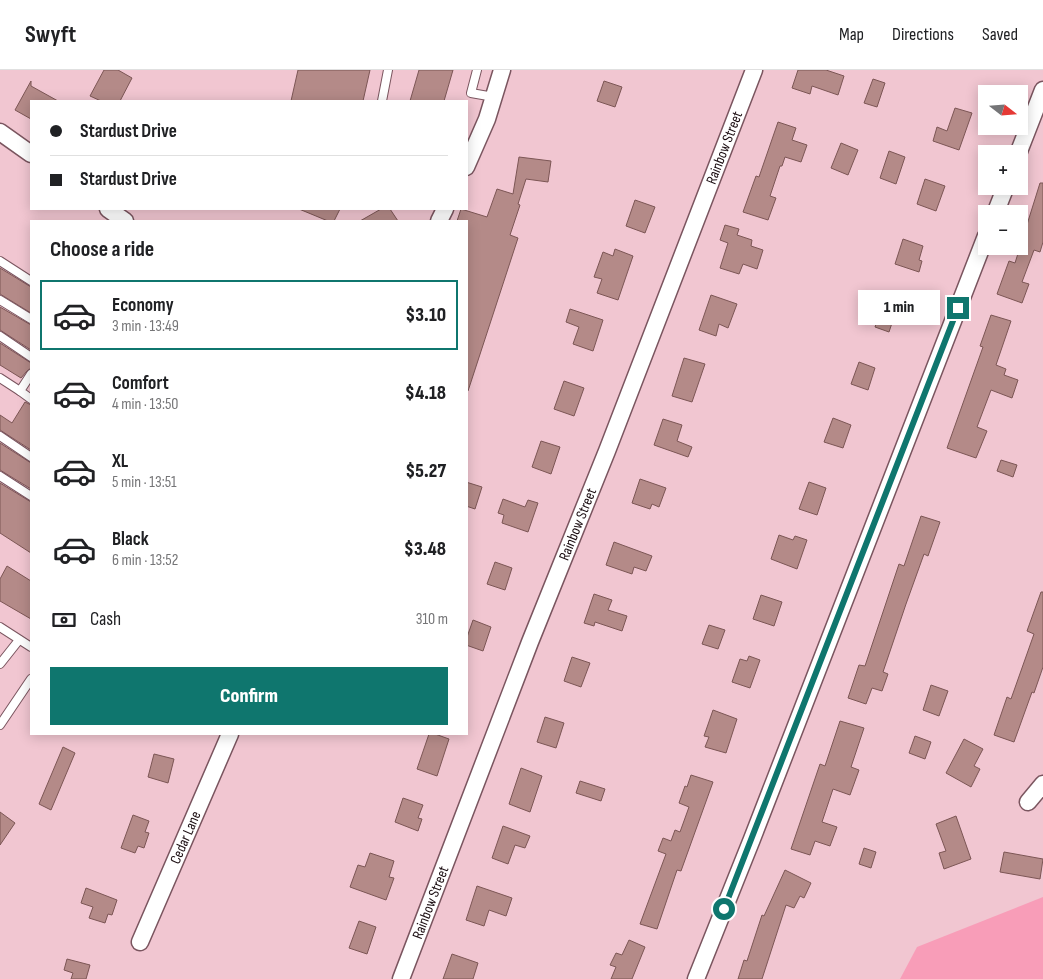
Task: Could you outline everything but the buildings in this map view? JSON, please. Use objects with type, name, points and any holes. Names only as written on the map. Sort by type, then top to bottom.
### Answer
[{"type":"street","points":[[468,162],[487,119],[502,70]]},
{"type":"street","name":"Rainbow Street","points":[[401,979],[530,642],[625,405],[754,70]]},
{"type":"street","points":[[1022,145],[1043,90]]},
{"type":"street","points":[[0,132],[30,153]]},
{"type":"street","points":[[109,210],[124,220]]},
{"type":"street","points":[[696,979],[979,255]]},
{"type":"street","name":"Cedar Lane","points":[[140,942],[230,735]]},
{"type":"street","points":[[1028,802],[1043,784]]},
{"type":"lane","points":[[382,100],[388,70]]},
{"type":"lane","points":[[477,70],[471,93],[494,97]]},
{"type":"lane","points":[[0,261],[30,280]]},
{"type":"lane","points":[[0,300],[30,318]]},
{"type":"lane","points":[[0,336],[30,355]]},
{"type":"lane","points":[[20,391],[30,376]]},
{"type":"lane","points":[[0,378],[30,398]]},
{"type":"lane","points":[[0,436],[30,456]]},
{"type":"lane","points":[[0,476],[30,495]]},
{"type":"lane","points":[[0,627],[30,646]]},
{"type":"lane","points":[[0,664],[19,640]]},
{"type":"lane","points":[[0,725],[30,680]]},
{"type":"shaded area","points":[[1043,897],[1043,979],[900,979],[917,947]]},
{"type":"route","points":[[724,909],[958,308]]}]
